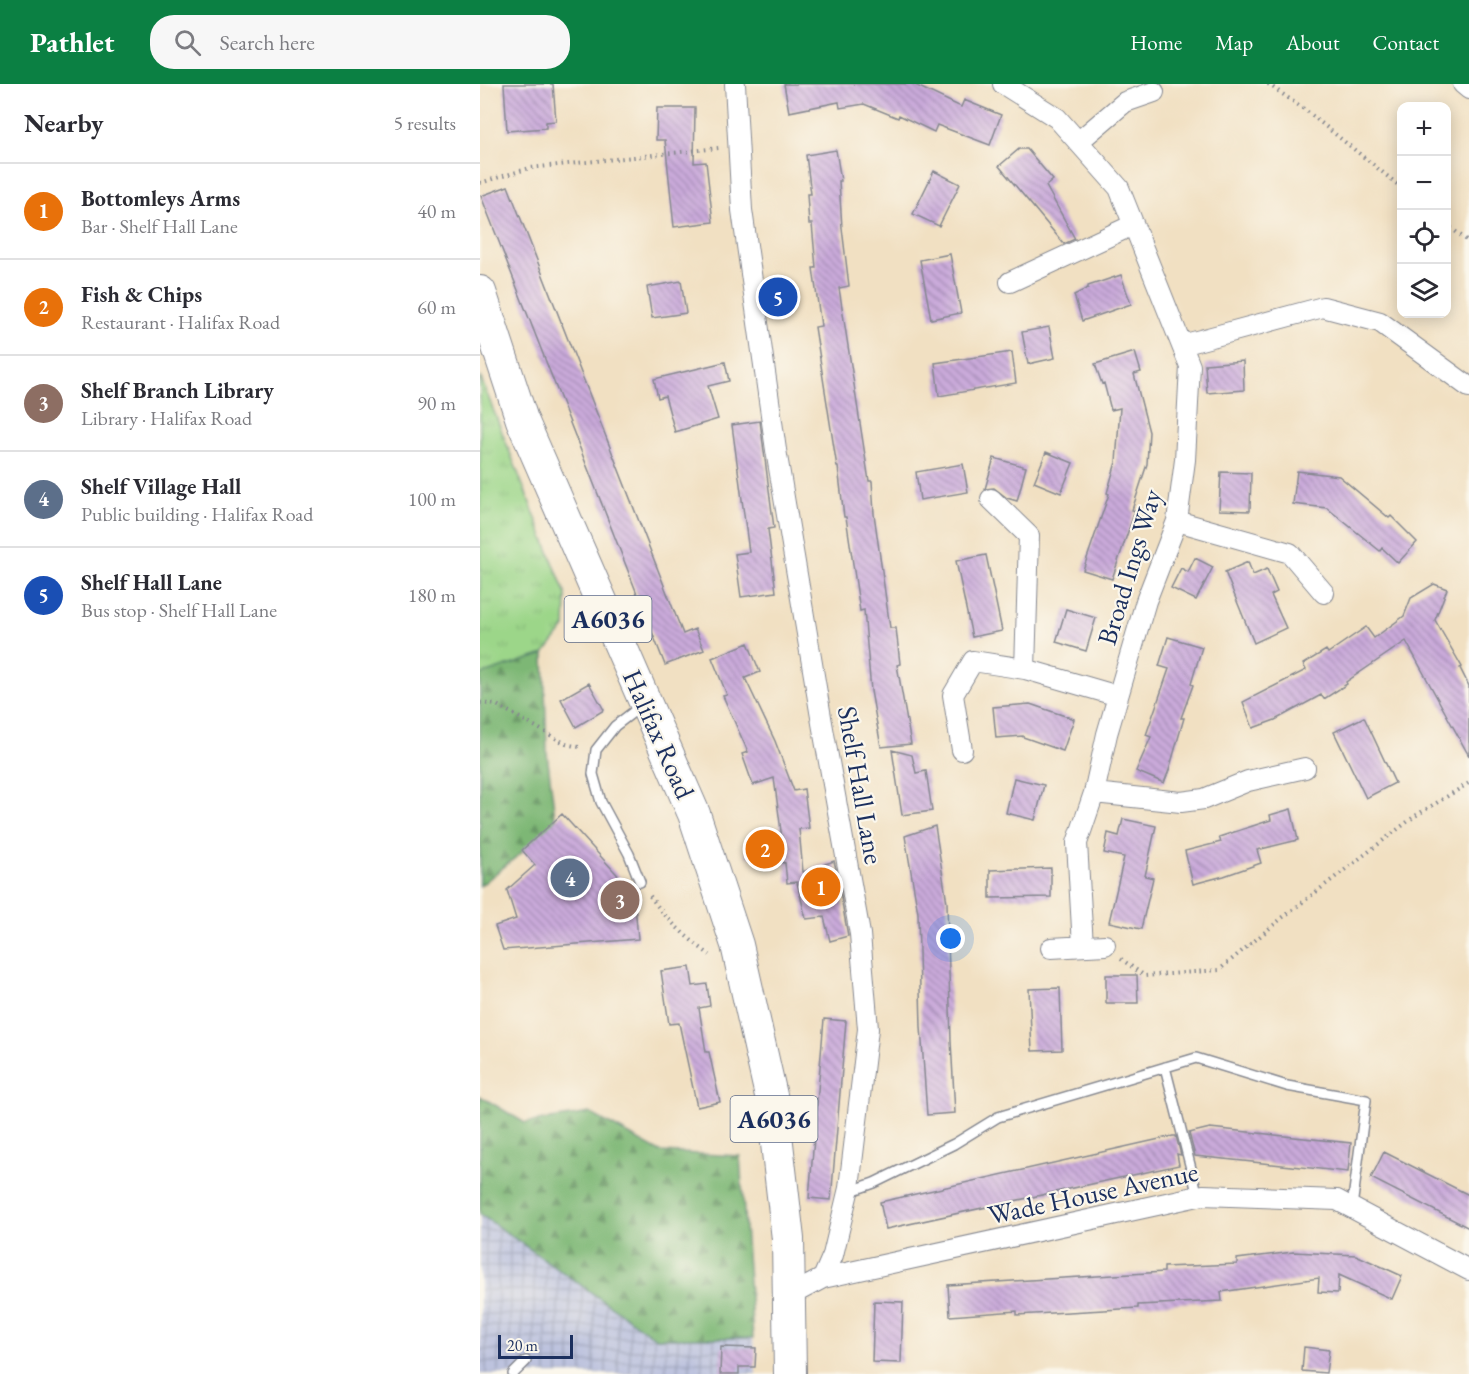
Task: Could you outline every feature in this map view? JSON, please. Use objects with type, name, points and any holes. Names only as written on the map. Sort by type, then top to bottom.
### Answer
[{"type":"highway","name":"Halifax Road","points":[[480,292],[522,420],[694,814],[740,956]]},
{"type":"highway","name":"A6036","points":[[740,956],[772,1100],[788,1239],[790,1374]]},
{"type":"street","name":"Shelf Hall Lane","points":[[735,84],[742,210],[776,450],[860,934],[868,1029],[849,1192],[833,1255],[823,1278]]},
{"type":"street","name":"Broad Ings Way","points":[[1003,84],[1057,118],[1119,188],[1190,366],[1185,460],[1177,521],[1146,601],[1107,734],[1094,793],[1077,843],[1083,946]]},
{"type":"street","points":[[1463,84],[1469,89]]},
{"type":"street","points":[[1078,142],[1125,102],[1154,92]]},
{"type":"street","points":[[1010,282],[1133,225]]},
{"type":"street","points":[[1182,345],[1323,307],[1380,322],[1469,387]]},
{"type":"street","points":[[991,499],[1029,536],[1025,669]]},
{"type":"street","points":[[1177,521],[1290,553],[1324,592]]},
{"type":"street","points":[[962,750],[953,695],[973,661],[1025,669],[1118,696]]},
{"type":"street","points":[[1094,793],[1181,802],[1204,799],[1248,781],[1305,768]]},
{"type":"street","points":[[1051,948],[1105,945]]},
{"type":"street","name":"Wade House Avenue","points":[[823,1278],[1198,1196],[1336,1200],[1469,1270]]},
{"type":"street","points":[[789,1296],[823,1278]]},
{"type":"lane","points":[[640,882],[629,854],[601,802],[593,774],[596,750],[615,726],[645,702]]},
{"type":"lane","points":[[849,1192],[874,1183],[954,1144],[998,1118],[1196,1058],[1287,1086],[1366,1100],[1352,1208]]},
{"type":"lane","points":[[1166,1067],[1198,1196]]},
{"type":"lane","points":[[513,1374],[526,1361]]},
{"type":"path","points":[[1268,84],[1304,109],[1397,185]]},
{"type":"path","points":[[480,183],[530,168],[738,147]]},
{"type":"path","points":[[1451,228],[1469,242]]},
{"type":"path","points":[[480,703],[497,705],[566,744],[596,750]]},
{"type":"path","points":[[1105,945],[1126,964],[1145,976],[1219,970],[1282,918],[1415,816],[1469,783]]},
{"type":"path","points":[[640,882],[662,912],[694,943],[715,959],[740,956]]},
{"type":"shaded area","points":[[480,1214],[656,1338],[753,1338],[756,1374],[480,1374]]},
{"type":"green space","points":[[480,376],[566,595],[565,627],[544,654],[480,704]]},
{"type":"green space","points":[[544,654],[547,753],[556,825],[480,886],[480,675]]},
{"type":"green space","points":[[480,1096],[525,1123],[590,1113],[660,1152],[740,1156],[753,1338],[656,1338],[480,1214]]},
{"type":"building","points":[[504,84],[553,84],[556,121],[546,122],[546,128],[507,131]]},
{"type":"building","points":[[784,84],[913,84],[961,107],[964,100],[1001,115],[990,145],[937,125],[934,132],[899,115],[898,118],[864,104],[840,108],[839,102],[789,112]]},
{"type":"building","points":[[657,108],[695,108],[694,163],[706,162],[713,222],[674,227],[665,140],[656,140]]},
{"type":"building","points":[[1019,149],[1027,149],[1053,180],[1046,186],[1075,239],[1064,244],[999,166]]},
{"type":"building","points":[[836,150],[841,181],[839,181],[842,228],[849,286],[839,288],[869,481],[872,481],[874,514],[890,628],[896,628],[900,664],[897,665],[911,744],[881,747],[871,691],[864,610],[860,611],[815,327],[821,326],[813,268],[816,268],[812,224],[809,224],[807,194],[811,194],[806,155]]},
{"type":"building","points":[[934,171],[960,184],[939,226],[913,214]]},
{"type":"building","points":[[508,186],[683,634],[695,629],[704,650],[665,665],[481,196]]},
{"type":"building","points":[[950,254],[961,313],[931,319],[920,260]]},
{"type":"building","points":[[1121,275],[1131,304],[1082,321],[1074,295],[1088,286]]},
{"type":"building","points":[[681,281],[686,313],[652,318],[647,287]]},
{"type":"building","points":[[1049,327],[1055,358],[1028,364],[1022,332]]},
{"type":"building","points":[[1012,352],[1016,383],[939,396],[935,363]]},
{"type":"building","points":[[1135,352],[1141,372],[1134,374],[1149,432],[1147,464],[1132,510],[1135,511],[1112,579],[1083,570],[1109,494],[1107,493],[1116,462],[1120,408],[1111,410],[1104,383],[1102,384],[1095,364]]},
{"type":"building","points":[[1243,361],[1244,390],[1207,393],[1205,364]]},
{"type":"building","points":[[725,362],[729,381],[708,386],[718,419],[675,432],[665,396],[658,398],[654,379]]},
{"type":"building","points":[[760,421],[774,528],[768,529],[776,592],[741,597],[735,554],[749,552],[732,425]]},
{"type":"building","points":[[1046,452],[1073,463],[1061,493],[1034,482]]},
{"type":"building","points":[[994,458],[1026,467],[1017,501],[1007,498],[994,488],[985,489]]},
{"type":"building","points":[[963,464],[968,492],[920,500],[916,472]]},
{"type":"building","points":[[1297,471],[1339,476],[1389,518],[1391,516],[1417,542],[1398,563],[1382,548],[1380,551],[1327,508],[1293,504]]},
{"type":"building","points":[[1221,472],[1251,473],[1250,511],[1219,510]]},
{"type":"building","points":[[986,555],[1002,631],[972,637],[956,561]]},
{"type":"building","points":[[1195,558],[1213,567],[1196,600],[1171,588],[1181,568],[1188,572]]},
{"type":"building","points":[[1248,562],[1253,575],[1267,569],[1277,592],[1271,595],[1286,628],[1254,643],[1225,572]]},
{"type":"building","points":[[1434,584],[1447,589],[1435,620],[1462,667],[1460,668],[1469,686],[1469,756],[1406,641],[1324,699],[1321,695],[1275,720],[1253,728],[1243,702],[1306,670],[1303,664],[1326,650],[1328,653],[1366,627],[1374,638],[1404,616],[1411,598]]},
{"type":"building","points":[[1066,609],[1096,618],[1086,651],[1056,642]]},
{"type":"building","points":[[1168,637],[1202,647],[1164,783],[1136,771],[1151,737],[1146,735],[1169,669],[1159,666]]},
{"type":"building","points":[[748,643],[760,672],[745,678],[775,741],[794,791],[804,789],[809,828],[799,829],[803,872],[834,861],[848,936],[830,941],[824,917],[806,919],[797,882],[787,883],[785,863],[746,856],[750,835],[782,839],[774,778],[753,785],[742,754],[748,752],[723,696],[727,695],[712,658]]},
{"type":"building","points":[[589,683],[604,710],[576,727],[561,699]]},
{"type":"building","points":[[1030,704],[1074,719],[1063,751],[1023,736],[996,738],[993,707]]},
{"type":"building","points":[[1364,717],[1395,783],[1366,798],[1334,732]]},
{"type":"building","points":[[892,750],[912,755],[916,773],[926,771],[932,811],[902,815]]},
{"type":"building","points":[[1014,778],[1044,785],[1035,820],[1006,813]]},
{"type":"building","points":[[1291,809],[1298,840],[1257,850],[1261,863],[1193,884],[1185,851],[1221,842],[1219,837],[1271,820],[1270,815]]},
{"type":"building","points":[[562,814],[634,893],[638,939],[503,950],[495,926],[516,919],[507,890],[535,865],[522,850]]},
{"type":"building","points":[[1123,819],[1156,826],[1145,876],[1153,878],[1141,929],[1109,922],[1124,857],[1104,853],[1108,833],[1119,836]]},
{"type":"building","points":[[935,826],[947,903],[955,1113],[927,1115],[921,1027],[918,913],[905,836]]},
{"type":"building","points":[[1051,868],[1051,897],[990,898],[990,870]]},
{"type":"building","points":[[690,967],[693,986],[707,984],[710,1006],[699,1008],[706,1052],[709,1052],[720,1102],[697,1107],[679,1023],[669,1024],[661,971]]},
{"type":"building","points":[[1106,975],[1137,975],[1138,1003],[1106,1003]]},
{"type":"building","points":[[1060,988],[1062,1050],[1032,1051],[1029,989]]},
{"type":"building","points":[[824,1019],[846,1021],[831,1200],[809,1198]]},
{"type":"building","points":[[1210,1128],[1351,1143],[1348,1172],[1195,1156],[1189,1133]]},
{"type":"building","points":[[1176,1136],[1181,1155],[1177,1154],[1179,1165],[886,1229],[880,1202]]},
{"type":"building","points":[[1384,1152],[1469,1195],[1469,1228],[1371,1178]]},
{"type":"building","points":[[1293,1252],[1356,1255],[1402,1276],[1392,1299],[1339,1275],[1338,1293],[1318,1292],[1319,1278],[1221,1292],[1222,1301],[1017,1315],[1017,1311],[950,1316],[948,1285],[1164,1272],[1164,1267],[1237,1264],[1237,1259]]},
{"type":"building","points":[[874,1301],[903,1302],[901,1363],[872,1362]]},
{"type":"building","points":[[721,1347],[756,1348],[755,1367],[739,1367],[739,1374],[720,1374]]},
{"type":"building","points":[[1304,1347],[1329,1350],[1326,1373],[1302,1371]]},
{"type":"place","name":"Shelf Hall Lane","points":[[778,297]]},
{"type":"place","name":"Fish & Chips","points":[[765,849]]},
{"type":"place","name":"Shelf Village Hall","points":[[570,878]]},
{"type":"place","name":"Bottomleys Arms","points":[[821,887]]},
{"type":"place","name":"Shelf Branch Library","points":[[620,900]]}]
